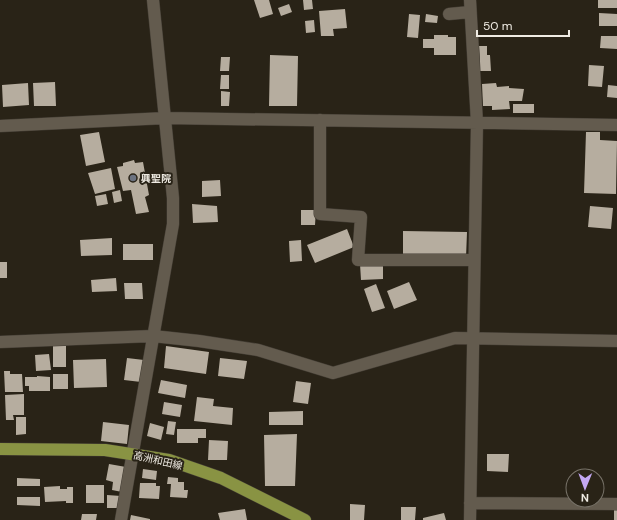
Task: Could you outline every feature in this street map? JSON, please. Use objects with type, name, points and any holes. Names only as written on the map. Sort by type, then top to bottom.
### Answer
[{"type":"main road","name":"高洲和田線","points":[[0,449],[105,450],[169,460],[221,478],[305,520]]},
{"type":"street","points":[[121,520],[173,224],[173,198],[166,118],[153,0]]},
{"type":"street","points":[[449,14],[470,6],[477,122],[470,520]]},
{"type":"street","points":[[0,126],[166,118],[617,125]]},
{"type":"street","points":[[320,120],[320,214],[361,217],[358,260],[474,260]]},
{"type":"street","points":[[0,342],[153,336],[258,350],[332,373],[455,338],[617,341]]},
{"type":"street","points":[[470,503],[617,504]]},
{"type":"building","points":[[254,0],[269,0],[273,14],[260,18]]},
{"type":"building","points":[[303,0],[312,0],[313,9],[304,10]]},
{"type":"building","points":[[598,0],[617,0],[617,8],[598,8]]},
{"type":"building","points":[[289,4],[292,12],[281,16],[278,8]]},
{"type":"building","points":[[345,9],[347,28],[333,29],[334,36],[321,36],[319,11]]},
{"type":"building","points":[[599,13],[617,14],[617,26],[599,26]]},
{"type":"building","points":[[409,14],[420,15],[418,38],[407,37]]},
{"type":"building","points":[[426,14],[438,16],[437,23],[425,22]]},
{"type":"building","points":[[314,20],[315,32],[306,33],[305,21]]},
{"type":"building","points":[[434,35],[448,35],[448,37],[456,37],[456,55],[434,55],[434,48],[423,48],[423,39],[434,39]]},
{"type":"building","points":[[601,36],[617,36],[617,49],[600,48]]},
{"type":"building","points":[[479,46],[487,46],[487,55],[490,55],[491,71],[480,71]]},
{"type":"building","points":[[270,55],[298,56],[297,106],[269,106]]},
{"type":"building","points":[[221,57],[230,57],[229,71],[220,71]]},
{"type":"building","points":[[589,65],[604,66],[602,87],[588,86]]},
{"type":"building","points":[[221,75],[229,75],[229,89],[220,89]]},
{"type":"building","points":[[55,82],[56,106],[34,106],[33,83]]},
{"type":"building","points":[[28,83],[29,105],[3,107],[2,85]]},
{"type":"building","points":[[496,83],[497,87],[509,86],[509,88],[524,89],[522,101],[509,101],[510,109],[492,110],[492,106],[483,106],[482,84]]},
{"type":"building","points":[[608,85],[617,86],[617,98],[607,97]]},
{"type":"building","points":[[221,91],[230,92],[229,106],[221,106]]},
{"type":"building","points":[[513,104],[534,104],[534,113],[513,113]]},
{"type":"building","points":[[99,132],[105,162],[86,166],[80,135]]},
{"type":"building","points":[[586,132],[600,132],[600,140],[617,141],[616,194],[584,193]]},
{"type":"building","name":"興聖院","points":[[134,160],[135,163],[143,162],[149,195],[145,197],[149,212],[136,214],[131,190],[123,191],[117,167],[123,166],[123,163]]},
{"type":"building","points":[[111,168],[115,189],[95,194],[88,173]]},
{"type":"building","points":[[220,180],[221,196],[202,197],[202,181]]},
{"type":"building","points":[[120,190],[122,201],[114,203],[112,192]]},
{"type":"building","points":[[106,194],[108,204],[97,206],[95,196]]},
{"type":"building","points":[[192,204],[217,206],[218,222],[193,223]]},
{"type":"building","points":[[590,206],[613,208],[611,229],[588,227]]},
{"type":"building","points":[[301,210],[316,210],[315,225],[301,225]]},
{"type":"building","points":[[347,229],[354,247],[315,263],[307,245]]},
{"type":"building","points":[[403,231],[467,232],[466,258],[403,257]]},
{"type":"building","points":[[112,238],[112,255],[81,256],[80,240]]},
{"type":"building","points":[[301,240],[302,261],[290,262],[289,241]]},
{"type":"building","points":[[123,244],[153,244],[153,260],[123,260]]},
{"type":"building","points":[[0,262],[7,262],[7,278],[0,278]]},
{"type":"building","points":[[360,264],[383,264],[383,279],[361,280]]},
{"type":"building","points":[[116,278],[117,291],[92,292],[91,280]]},
{"type":"building","points":[[409,282],[417,300],[394,309],[387,291]]},
{"type":"building","points":[[124,283],[142,283],[143,299],[125,299]]},
{"type":"building","points":[[376,284],[385,308],[372,312],[364,289]]},
{"type":"building","points":[[53,345],[66,345],[66,367],[53,367]]},
{"type":"building","points":[[166,346],[209,352],[206,374],[164,368]]},
{"type":"building","points":[[49,354],[51,370],[36,371],[35,355]]},
{"type":"building","points":[[127,358],[144,360],[141,382],[124,380]]},
{"type":"building","points":[[220,358],[247,361],[244,379],[218,376]]},
{"type":"building","points":[[106,359],[107,387],[74,388],[73,360]]},
{"type":"building","points":[[4,371],[10,371],[10,374],[22,374],[23,392],[5,392]]},
{"type":"building","points":[[53,374],[68,374],[68,389],[53,389]]},
{"type":"building","points":[[25,377],[50,377],[50,391],[29,391],[29,386],[25,386]]},
{"type":"building","points":[[161,380],[187,385],[185,398],[158,393]]},
{"type":"building","points":[[296,381],[311,383],[308,404],[293,402]]},
{"type":"building","points":[[24,394],[24,415],[13,415],[14,420],[6,420],[5,395]]},
{"type":"building","points":[[197,397],[214,399],[213,406],[233,408],[232,425],[194,421]]},
{"type":"building","points":[[164,402],[182,405],[180,417],[162,414]]},
{"type":"building","points":[[303,411],[303,425],[269,425],[269,412]]},
{"type":"building","points":[[16,417],[26,417],[26,434],[16,435]]},
{"type":"building","points":[[168,421],[176,422],[174,435],[166,434]]},
{"type":"building","points":[[103,422],[129,425],[127,444],[101,441]]},
{"type":"building","points":[[150,423],[164,427],[161,440],[147,436]]},
{"type":"building","points":[[177,429],[206,429],[206,438],[198,438],[198,443],[177,443]]},
{"type":"building","points":[[297,434],[295,486],[265,486],[264,435]]},
{"type":"building","points":[[209,440],[228,441],[227,460],[208,460]]},
{"type":"building","points":[[487,454],[509,454],[508,472],[487,471]]},
{"type":"building","points":[[109,464],[126,467],[122,492],[112,490],[113,482],[106,480]]},
{"type":"building","points":[[143,469],[157,471],[156,480],[142,478]]},
{"type":"building","points":[[168,477],[178,478],[178,482],[184,482],[184,490],[188,490],[187,498],[170,497],[171,484],[167,484]]},
{"type":"building","points":[[17,478],[40,479],[40,486],[17,486]]},
{"type":"building","points":[[140,483],[156,483],[156,486],[160,486],[159,499],[139,498]]},
{"type":"building","points":[[86,485],[104,485],[104,503],[86,503]]},
{"type":"building","points":[[60,486],[60,489],[73,487],[73,503],[66,503],[66,501],[45,502],[44,487]]},
{"type":"building","points":[[107,495],[121,496],[121,508],[107,508]]},
{"type":"building","points":[[17,497],[40,497],[40,506],[17,505]]},
{"type":"building","points":[[350,504],[365,505],[364,520],[350,520]]},
{"type":"building","points":[[401,507],[416,507],[415,520],[401,520]]},
{"type":"building","points":[[245,509],[247,520],[220,520],[218,513]]},
{"type":"building","points":[[614,509],[617,509],[617,520],[614,520]]},
{"type":"building","points":[[444,513],[446,520],[423,520],[423,518]]},
{"type":"building","points":[[82,514],[97,514],[96,520],[81,520]]},
{"type":"building","points":[[131,515],[150,519],[150,520],[130,520]]},
{"type":"place","name":"興聖院","points":[[133,178]]}]
